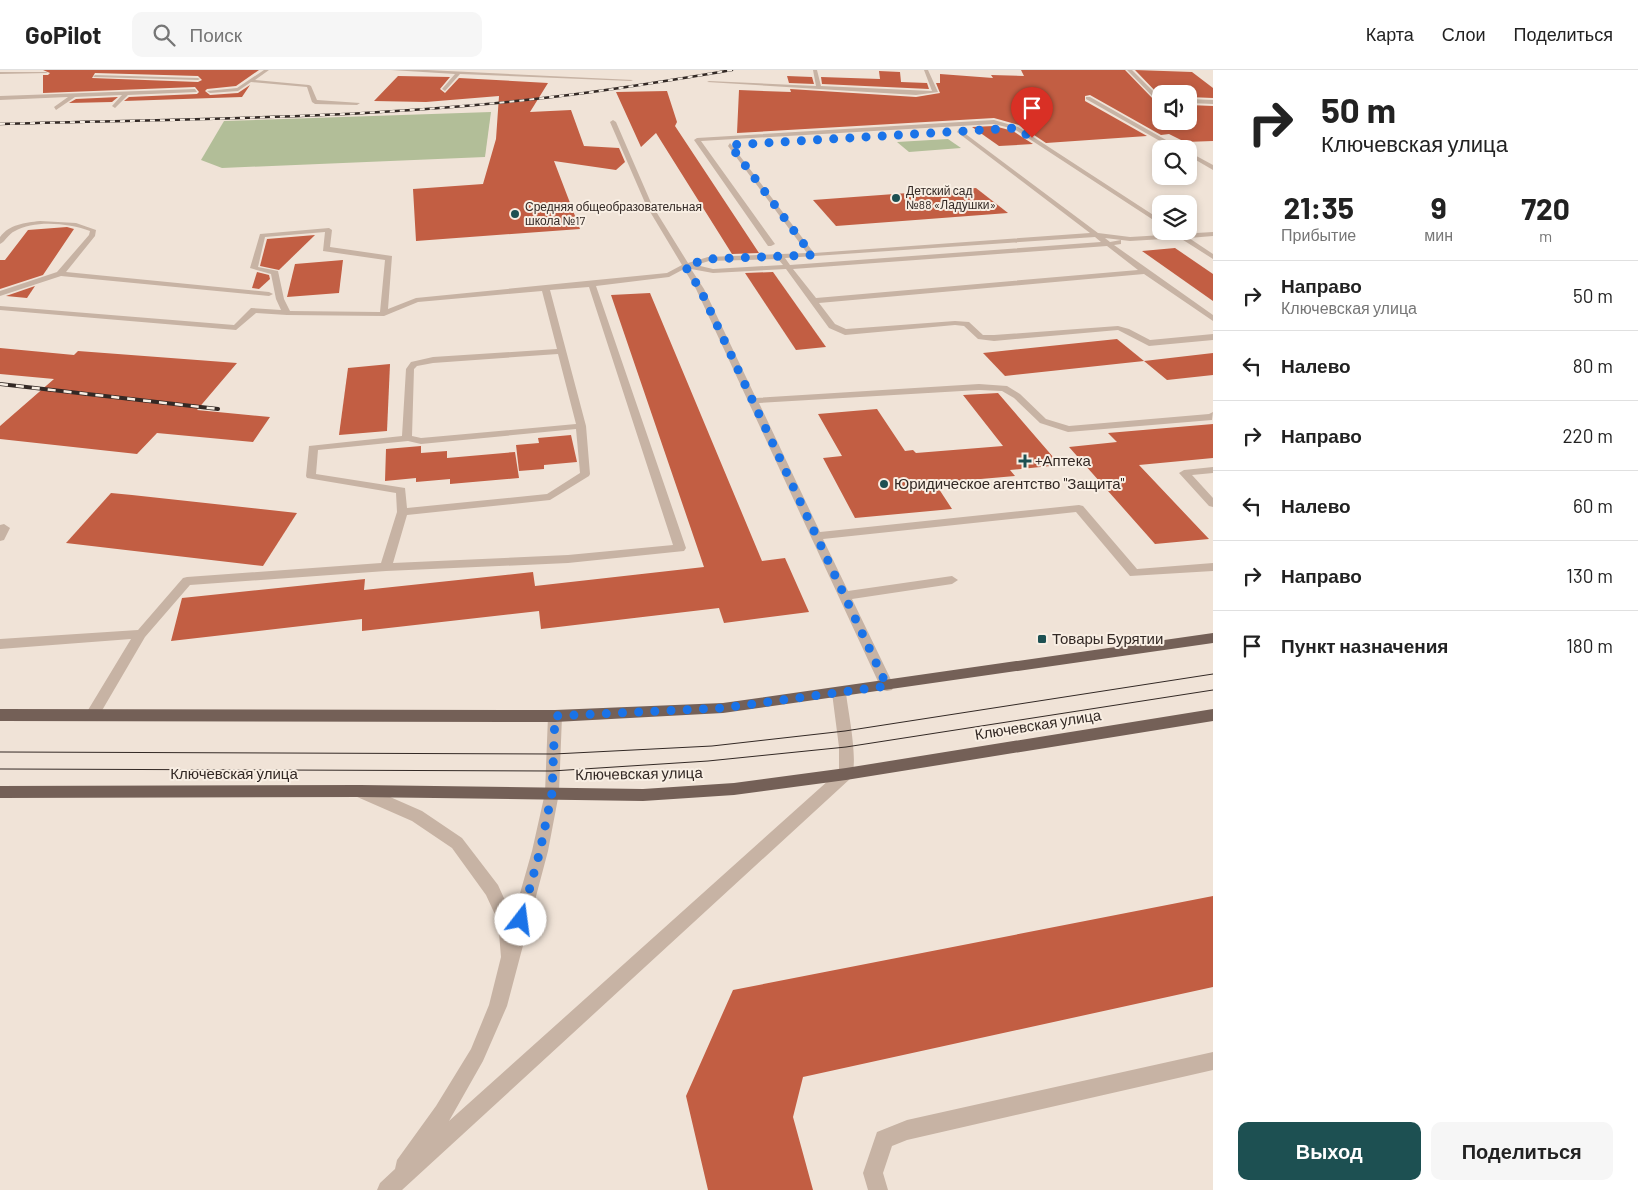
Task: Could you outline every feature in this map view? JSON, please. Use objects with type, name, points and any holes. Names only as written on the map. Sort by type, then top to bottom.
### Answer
[{"type":"main road","points":[[0,715],[555,716],[723,708],[839,693],[1213,638]]},
{"type":"main road","name":"Ключевская улица","points":[[0,792],[360,791],[643,795],[725,790],[846,774],[1213,715]]},
{"type":"street","points":[[28,73],[35,70]]},
{"type":"street","points":[[128,82],[149,70]]},
{"type":"street","points":[[210,91],[238,89],[267,70]]},
{"type":"street","points":[[393,70],[631,80]]},
{"type":"street","points":[[815,70],[819,88]]},
{"type":"street","points":[[709,82],[916,93],[935,92],[926,70]]},
{"type":"street","points":[[1129,70],[1152,92]]},
{"type":"street","points":[[1199,70],[1213,70]]},
{"type":"street","points":[[444,89],[457,72]]},
{"type":"street","points":[[0,73],[46,73]]},
{"type":"street","points":[[95,76],[198,79]]},
{"type":"street","points":[[251,81],[309,86],[315,102],[358,103]]},
{"type":"street","points":[[114,94],[121,88]]},
{"type":"street","points":[[0,98],[195,92]]},
{"type":"street","points":[[115,106],[126,94]]},
{"type":"street","points":[[56,108],[74,95]]},
{"type":"street","points":[[1088,98],[1163,140]]},
{"type":"street","points":[[1197,101],[1213,102]]},
{"type":"street","points":[[613,122],[649,205],[700,289],[887,686]]},
{"type":"street","points":[[771,244],[697,140],[994,122],[1016,128],[1152,217]]},
{"type":"street","points":[[988,130],[1016,128]]},
{"type":"street","points":[[959,131],[1145,272],[1213,319]]},
{"type":"street","points":[[940,133],[969,131]]},
{"type":"street","points":[[812,255],[730,145],[930,133]]},
{"type":"street","points":[[1197,159],[1213,168]]},
{"type":"street","points":[[0,242],[10,230],[30,224],[85,225],[93,230],[93,235],[74,261],[60,274]]},
{"type":"street","points":[[287,313],[280,299],[275,273],[254,268],[262,235],[329,230],[326,249],[389,258],[384,314]]},
{"type":"street","points":[[1197,235],[1213,234]]},
{"type":"street","points":[[254,310],[287,313],[384,314],[416,300],[669,275],[685,266],[708,259],[812,255],[1097,235],[1130,239]]},
{"type":"street","points":[[685,266],[712,270],[789,267],[1109,244],[1130,239],[1152,238]]},
{"type":"street","points":[[1187,240],[1213,257]]},
{"type":"street","points":[[943,246],[953,256]]},
{"type":"street","points":[[780,256],[832,326],[846,332],[955,323],[966,324],[982,337],[994,338],[1118,328],[1126,329],[1142,341],[1149,343],[1213,337]]},
{"type":"street","points":[[814,300],[1145,272]]},
{"type":"street","points":[[0,294],[60,274],[269,294],[236,328],[0,308]]},
{"type":"street","points":[[92,715],[141,634],[187,582],[386,567],[568,559],[680,548],[592,284]]},
{"type":"street","points":[[402,512],[550,497],[585,474],[581,426],[545,287]]},
{"type":"street","points":[[408,438],[406,432],[410,369],[414,364],[433,360],[562,350]]},
{"type":"street","points":[[753,401],[979,387],[1004,388],[1017,396],[1043,421],[1068,429],[1212,417],[1213,415]]},
{"type":"street","points":[[386,567],[402,512],[401,490],[311,476],[313,448],[408,438],[421,441],[581,426]]},
{"type":"street","points":[[1213,470],[1184,473],[1213,504]]},
{"type":"street","points":[[816,536],[1079,508],[1134,573],[1213,567]]},
{"type":"street","points":[[0,529],[4,528],[0,537]]},
{"type":"street","points":[[845,596],[952,580]]},
{"type":"street","points":[[0,644],[141,634]]},
{"type":"street","points":[[387,1190],[846,774],[846,747],[839,693]]},
{"type":"street","points":[[387,1190],[443,1113],[477,1055],[498,1006],[540,851],[552,793],[555,716]]},
{"type":"street","points":[[360,791],[417,816],[457,843],[492,890],[506,921],[509,960]]},
{"type":"street","points":[[878,1190],[873,1173],[884,1139],[908,1130],[1213,1061]]},
{"type":"green space","points":[[491,112],[485,157],[222,168],[201,160],[224,121]]},
{"type":"green space","points":[[948,139],[961,148],[909,152],[897,142]]},
{"type":"building","points":[[43,70],[259,70],[236,86],[207,89],[205,91],[210,95],[238,93],[250,85],[242,97],[124,101],[129,97],[197,94],[199,92],[195,87],[43,93],[43,75],[50,73]],"holes":[[[95,73],[198,76],[202,80],[198,82],[92,78]]]},
{"type":"building","points":[[1021,70],[1125,70],[1152,98],[1152,130],[1090,95],[1085,96],[1085,101],[1147,136],[1046,143],[1019,125],[994,118],[737,133],[739,90],[791,92],[790,89],[916,97],[940,93],[936,83],[940,83],[940,74],[993,78],[991,75],[1024,76]]},
{"type":"building","points":[[1135,70],[1192,72],[1213,88],[1213,98],[1197,97],[1197,85],[1152,85],[1152,88]]},
{"type":"building","points":[[879,71],[900,72],[901,82],[927,83],[929,89],[822,84],[821,77],[880,79]]},
{"type":"building","points":[[398,76],[450,77],[440,89],[445,93],[459,78],[548,83],[530,112],[571,110],[584,146],[619,148],[625,162],[616,170],[554,161],[580,229],[416,241],[413,189],[483,184],[496,139],[499,96],[426,102],[374,101]]},
{"type":"building","points":[[787,76],[812,77],[814,84],[789,83]]},
{"type":"building","points":[[667,91],[677,122],[675,126],[759,253],[732,254],[656,133],[641,147],[616,92]]},
{"type":"building","points":[[118,97],[112,102],[69,103],[76,99]]},
{"type":"building","points":[[1197,105],[1213,106],[1213,141],[1181,140],[1169,134],[1161,135],[1152,130],[1197,130]]},
{"type":"building","points":[[994,126],[1013,131],[1033,144],[999,146],[972,127]]},
{"type":"building","points":[[976,188],[1008,213],[836,226],[813,200]]},
{"type":"building","points":[[67,227],[74,229],[43,275],[0,289],[0,260],[5,260],[28,230]]},
{"type":"building","points":[[315,235],[279,270],[260,266],[267,239]]},
{"type":"building","points":[[1175,248],[1213,274],[1213,301],[1142,251]]},
{"type":"building","points":[[343,260],[339,293],[287,297],[295,264]]},
{"type":"building","points":[[257,272],[269,275],[270,279],[259,289],[252,288]]},
{"type":"building","points":[[773,272],[826,347],[796,350],[745,273]]},
{"type":"building","points":[[35,286],[27,298],[6,296]]},
{"type":"building","points":[[650,293],[762,561],[785,558],[809,612],[724,623],[719,608],[541,629],[539,611],[362,631],[362,619],[171,641],[182,598],[365,579],[364,590],[533,572],[535,586],[704,567],[611,295]]},
{"type":"building","points":[[1117,339],[1144,361],[1005,376],[983,353]]},
{"type":"building","points":[[0,348],[74,355],[78,351],[237,363],[197,410],[270,417],[253,442],[157,433],[137,454],[0,439],[0,426],[54,379],[0,374]]},
{"type":"building","points":[[1213,353],[1213,375],[1167,380],[1144,361]]},
{"type":"building","points":[[390,364],[387,431],[339,435],[348,368]]},
{"type":"building","points":[[998,393],[1060,465],[1010,470],[1015,476],[935,483],[952,509],[855,518],[823,458],[842,456],[818,414],[877,409],[905,451],[913,450],[916,453],[1003,446],[963,395]]},
{"type":"building","points":[[1213,424],[1213,458],[1139,465],[1209,539],[1155,544],[1069,447],[1117,442],[1108,433]]},
{"type":"building","points":[[571,435],[577,462],[544,465],[544,469],[519,471],[516,445],[539,443],[538,438]]},
{"type":"building","points":[[421,446],[421,453],[447,451],[447,458],[515,452],[519,478],[450,484],[450,479],[416,482],[416,478],[385,481],[386,449]]},
{"type":"building","points":[[111,493],[297,513],[263,566],[66,543]]},
{"type":"building","points":[[1213,896],[1213,987],[803,1077],[793,1117],[813,1190],[708,1190],[686,1096],[733,990]]},
{"type":"tram line","points":[[0,752],[554,754],[712,746],[845,731],[1213,674]]},
{"type":"tram line","points":[[0,769],[552,771],[708,761],[846,747],[1213,690]]},
{"type":"railway","points":[[0,124],[276,117],[414,110],[575,94],[732,70]]},
{"type":"railway","points":[[0,384],[218,409]]},
{"type":"place","name":"Детский сад №88 «Ладушки»","points":[[896,198]]},
{"type":"place","name":"Средняя общеобразовательная школа №17","points":[[515,214]]},
{"type":"place","name":"+Аптека","points":[[1025,461]]},
{"type":"place","name":"Юридическое агентство \"Защита\"","points":[[884,484]]},
{"type":"place","name":"Товары Бурятии","points":[[1042,639]]},
{"type":"route","points":[[521,920],[540,851],[552,793],[555,716],[723,708],[887,686],[700,289],[685,266],[708,259],[812,255],[730,145],[1016,128],[1032,138]]}]
